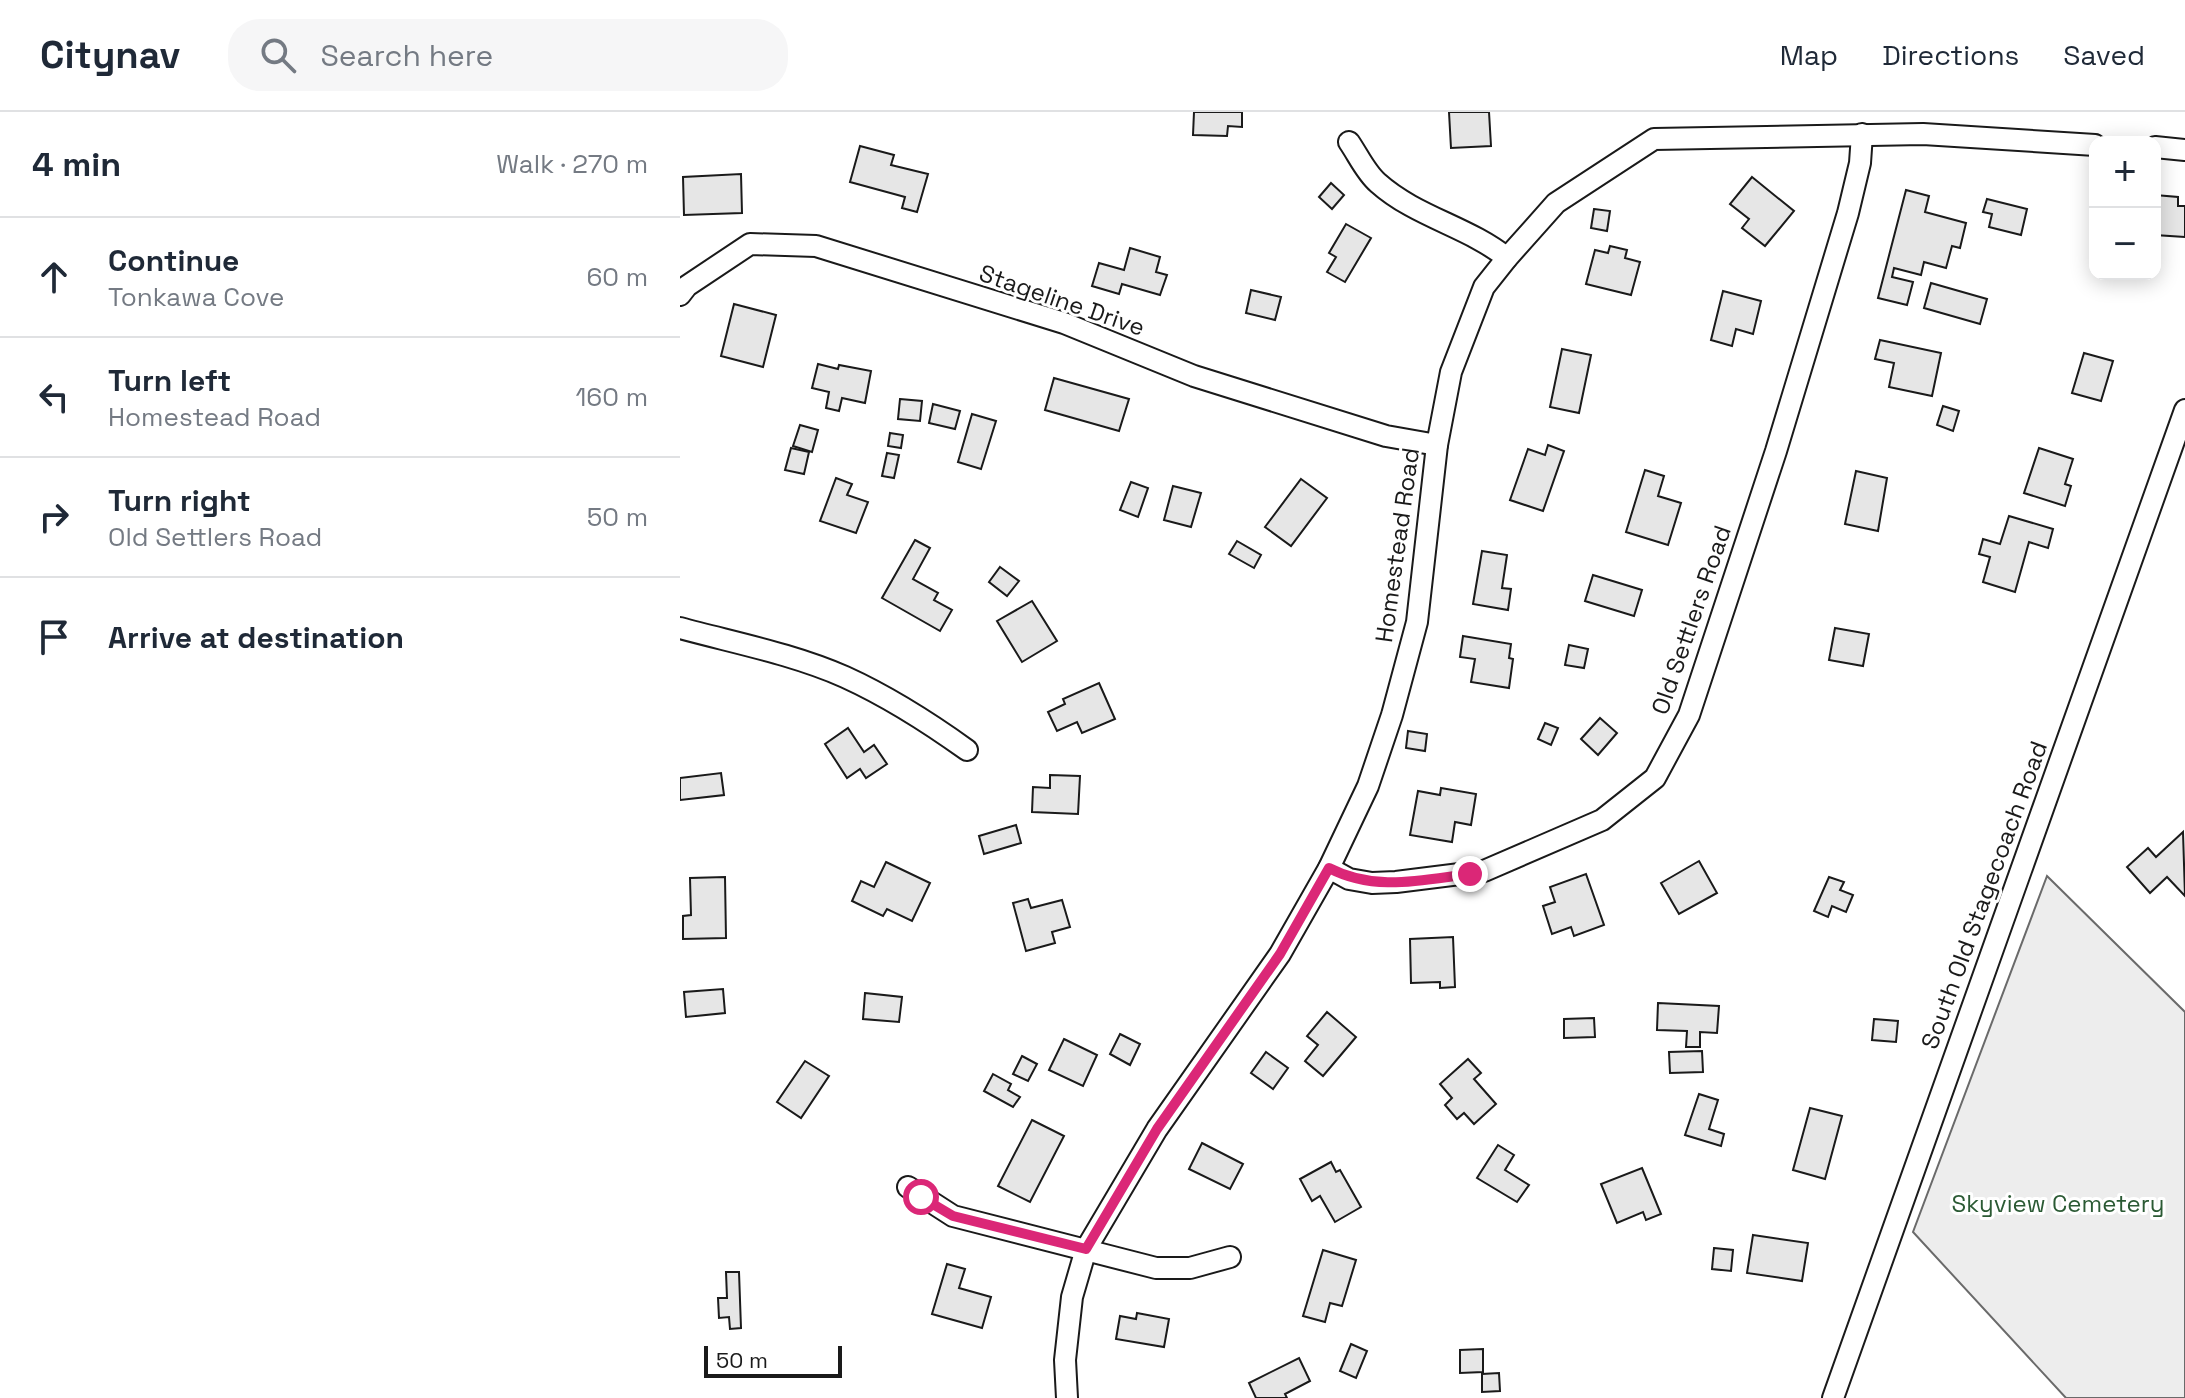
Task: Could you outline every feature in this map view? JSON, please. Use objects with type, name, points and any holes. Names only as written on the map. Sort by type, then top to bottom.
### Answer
[{"type":"street","name":"Homestead Road","points":[[1067,1398],[1065,1360],[1072,1297],[1086,1249],[1157,1129],[1280,954],[1329,868],[1368,786],[1392,715],[1417,622],[1437,445],[1451,372],[1484,287],[1507,258],[1556,203],[1654,139],[1862,134],[2003,138],[2089,145]]},
{"type":"street","name":"Old Settlers Road","points":[[1329,868],[1349,879],[1372,883],[1484,871],[1602,820],[1655,778],[1689,715],[1776,451],[1848,213],[1860,163],[1862,134]]},
{"type":"street","points":[[1349,142],[1376,182],[1419,212],[1492,246],[1507,258]]},
{"type":"street","points":[[2161,148],[2185,150]]},
{"type":"street","name":"Stageline Drive","points":[[680,295],[687,286],[750,244],[816,246],[1064,323],[1194,376],[1386,436],[1437,445]]},
{"type":"street","name":"South Old Stagecoach Road","points":[[1833,1398],[2185,410]]},
{"type":"street","points":[[680,628],[790,657],[843,676],[892,700],[967,750]]},
{"type":"street","points":[[908,1187],[953,1216],[1156,1268],[1190,1268],[1230,1257]]},
{"type":"shaded area","name":"Skyview Cemetery","points":[[2047,876],[2185,1012],[2185,1398],[2066,1398],[1913,1232]]},
{"type":"building","points":[[1194,112],[1242,112],[1242,127],[1228,126],[1227,136],[1193,135]]},
{"type":"building","points":[[1449,112],[1489,112],[1491,146],[1451,148]]},
{"type":"building","points":[[860,146],[894,155],[891,165],[928,174],[917,212],[902,208],[905,197],[850,182]]},
{"type":"building","points":[[741,174],[742,213],[684,215],[683,177]]},
{"type":"building","points":[[1752,177],[1794,211],[1765,246],[1742,228],[1749,219],[1730,204]]},
{"type":"building","points":[[1331,183],[1344,195],[1332,209],[1319,197]]},
{"type":"building","points":[[1906,190],[1929,196],[1925,212],[1966,223],[1960,248],[1952,246],[1946,268],[1924,262],[1921,275],[1894,268],[1892,277],[1913,282],[1907,305],[1878,298]]},
{"type":"building","points":[[2161,196],[2178,197],[2178,206],[2185,206],[2185,237],[2161,235]]},
{"type":"building","points":[[1987,199],[2027,209],[2021,235],[1989,227],[1992,214],[1983,212]]},
{"type":"building","points":[[1594,209],[1610,211],[1607,231],[1591,228]]},
{"type":"building","points":[[1346,224],[1371,238],[1345,282],[1327,272],[1336,257],[1329,253]]},
{"type":"building","points":[[1610,246],[1627,250],[1625,258],[1640,262],[1631,295],[1586,284],[1595,250],[1608,253]]},
{"type":"building","points":[[1130,248],[1160,257],[1156,272],[1167,275],[1160,295],[1122,284],[1119,294],[1092,286],[1099,263],[1124,270]]},
{"type":"building","points":[[1931,283],[1987,299],[1980,324],[1924,308]]},
{"type":"building","points":[[1251,290],[1281,297],[1275,320],[1246,313]]},
{"type":"building","points":[[1723,291],[1761,301],[1753,334],[1736,329],[1732,346],[1711,340]]},
{"type":"building","points":[[734,304],[776,315],[763,367],[721,356]]},
{"type":"building","points":[[1880,340],[1941,353],[1932,396],[1889,387],[1894,363],[1875,359]]},
{"type":"building","points":[[1562,349],[1591,355],[1579,413],[1550,407]]},
{"type":"building","points":[[2084,353],[2113,361],[2101,401],[2072,393]]},
{"type":"building","points":[[818,364],[871,371],[865,403],[842,398],[839,411],[826,408],[829,392],[812,388]]},
{"type":"building","points":[[1054,378],[1129,399],[1119,431],[1045,410]]},
{"type":"building","points":[[900,399],[922,401],[920,421],[898,419]]},
{"type":"building","points":[[933,404],[960,411],[955,429],[929,423]]},
{"type":"building","points":[[1943,406],[1959,411],[1953,431],[1937,425]]},
{"type":"building","points":[[972,414],[996,421],[981,469],[958,462]]},
{"type":"building","points":[[800,425],[818,430],[812,452],[793,446]]},
{"type":"building","points":[[890,433],[903,435],[901,448],[888,446]]},
{"type":"building","points":[[1548,445],[1564,451],[1543,511],[1510,500],[1528,449],[1545,455]]},
{"type":"building","points":[[791,448],[809,452],[804,474],[785,470]]},
{"type":"building","points":[[2039,448],[2073,459],[2065,484],[2071,486],[2065,506],[2024,493]]},
{"type":"building","points":[[887,453],[899,455],[894,478],[882,476]]},
{"type":"building","points":[[1645,470],[1664,476],[1658,496],[1681,503],[1668,545],[1626,532]]},
{"type":"building","points":[[1856,471],[1887,478],[1878,531],[1845,524]]},
{"type":"building","points":[[836,478],[852,484],[847,495],[868,502],[856,533],[820,521]]},
{"type":"building","points":[[1301,479],[1327,498],[1291,546],[1265,527]]},
{"type":"building","points":[[1131,482],[1148,488],[1138,517],[1120,510]]},
{"type":"building","points":[[1173,486],[1201,493],[1191,527],[1164,520]]},
{"type":"building","points":[[2009,516],[2053,529],[2048,548],[2029,542],[2015,592],[1983,582],[1990,557],[1979,554],[1983,539],[2000,544]]},
{"type":"building","points":[[915,540],[930,548],[913,579],[938,593],[934,600],[952,610],[940,631],[882,598]]},
{"type":"building","points":[[1237,541],[1261,555],[1254,568],[1229,554]]},
{"type":"building","points":[[1482,551],[1507,555],[1502,588],[1511,589],[1508,610],[1473,604]]},
{"type":"building","points":[[1000,567],[1019,581],[1007,596],[989,582]]},
{"type":"building","points":[[1593,575],[1642,590],[1634,616],[1585,601]]},
{"type":"building","points":[[1032,601],[1057,641],[1022,662],[997,621]]},
{"type":"building","points":[[1835,628],[1869,634],[1863,666],[1829,660]]},
{"type":"building","points":[[1463,636],[1511,644],[1509,658],[1513,659],[1509,688],[1471,682],[1475,659],[1460,657]]},
{"type":"building","points":[[1569,645],[1588,649],[1584,668],[1565,665]]},
{"type":"building","points":[[1099,683],[1115,719],[1082,733],[1077,722],[1057,731],[1048,712],[1065,704],[1063,699]]},
{"type":"building","points":[[1600,718],[1617,733],[1598,755],[1581,739]]},
{"type":"building","points":[[1545,723],[1558,728],[1551,745],[1538,739]]},
{"type":"building","points":[[848,728],[864,752],[874,745],[887,764],[866,778],[860,769],[847,778],[825,744]]},
{"type":"building","points":[[1408,731],[1427,734],[1425,751],[1406,748]]},
{"type":"building","points":[[721,773],[724,795],[680,800],[680,778]]},
{"type":"building","points":[[1050,775],[1080,776],[1078,814],[1032,812],[1033,787],[1050,788]]},
{"type":"building","points":[[1441,788],[1476,794],[1471,825],[1455,822],[1452,842],[1410,835],[1418,791],[1440,795]]},
{"type":"building","points":[[1016,825],[1021,843],[984,854],[979,836]]},
{"type":"building","points":[[2183,832],[2185,896],[2167,877],[2150,893],[2127,867],[2148,848],[2156,857]]},
{"type":"building","points":[[1699,861],[1717,893],[1679,914],[1661,883]]},
{"type":"building","points":[[886,862],[930,883],[912,921],[887,909],[883,916],[852,901],[861,881],[874,887]]},
{"type":"building","points":[[1586,874],[1604,925],[1574,936],[1571,927],[1552,934],[1543,906],[1555,902],[1550,887]]},
{"type":"building","points":[[725,877],[726,938],[683,939],[683,916],[691,915],[690,878]]},
{"type":"building","points":[[1829,877],[1844,882],[1840,890],[1853,895],[1846,912],[1832,906],[1828,917],[1814,911]]},
{"type":"building","points":[[1028,899],[1031,908],[1062,900],[1070,927],[1052,932],[1055,943],[1026,951],[1013,903]]},
{"type":"building","points":[[1453,937],[1455,987],[1440,988],[1440,982],[1411,983],[1410,939]]},
{"type":"building","points":[[723,989],[725,1013],[686,1017],[684,992]]},
{"type":"building","points":[[865,993],[902,997],[899,1022],[863,1019]]},
{"type":"building","points":[[1658,1003],[1719,1006],[1717,1033],[1700,1032],[1700,1047],[1686,1047],[1687,1031],[1657,1030]]},
{"type":"building","points":[[1327,1012],[1356,1037],[1323,1076],[1305,1061],[1318,1045],[1307,1036]]},
{"type":"building","points":[[1594,1018],[1595,1037],[1564,1038],[1564,1019]]},
{"type":"building","points":[[1874,1019],[1898,1021],[1896,1042],[1872,1040]]},
{"type":"building","points":[[1120,1034],[1140,1044],[1130,1065],[1110,1054]]},
{"type":"building","points":[[1064,1039],[1097,1055],[1083,1086],[1049,1070]]},
{"type":"building","points":[[1702,1051],[1703,1072],[1670,1073],[1669,1052]]},
{"type":"building","points":[[1266,1052],[1288,1068],[1273,1089],[1251,1073]]},
{"type":"building","points":[[1022,1056],[1037,1064],[1028,1081],[1013,1074]]},
{"type":"building","points":[[1468,1059],[1481,1073],[1474,1079],[1496,1104],[1474,1124],[1464,1113],[1457,1119],[1445,1105],[1452,1098],[1440,1084]]},
{"type":"building","points":[[805,1061],[829,1076],[801,1118],[777,1102]]},
{"type":"building","points":[[993,1074],[1011,1084],[1008,1090],[1020,1097],[1013,1107],[984,1091]]},
{"type":"building","points":[[1699,1094],[1718,1100],[1709,1129],[1724,1134],[1721,1146],[1685,1135]]},
{"type":"building","points":[[1810,1108],[1842,1116],[1825,1179],[1793,1170]]},
{"type":"building","points":[[1032,1120],[1064,1136],[1030,1202],[998,1186]]},
{"type":"building","points":[[1202,1143],[1243,1164],[1230,1189],[1189,1169]]},
{"type":"building","points":[[1498,1145],[1514,1155],[1505,1170],[1529,1185],[1517,1202],[1477,1178]]},
{"type":"building","points":[[1331,1162],[1336,1172],[1340,1170],[1361,1207],[1335,1222],[1320,1196],[1312,1201],[1300,1179]]},
{"type":"building","points":[[1642,1168],[1661,1214],[1646,1220],[1643,1212],[1617,1223],[1601,1184]]},
{"type":"building","points":[[1753,1235],[1808,1243],[1802,1281],[1747,1273]]},
{"type":"building","points":[[1714,1248],[1733,1250],[1731,1271],[1712,1269]]},
{"type":"building","points":[[1323,1250],[1356,1260],[1342,1306],[1330,1303],[1325,1322],[1303,1316]]},
{"type":"building","points":[[947,1264],[965,1269],[959,1288],[991,1297],[982,1328],[932,1314]]},
{"type":"building","points":[[726,1272],[739,1272],[741,1328],[730,1329],[729,1317],[719,1318],[718,1298],[727,1298]]},
{"type":"building","points":[[1137,1313],[1169,1319],[1164,1347],[1116,1339],[1120,1316],[1136,1319]]},
{"type":"building","points":[[1351,1344],[1367,1351],[1356,1378],[1340,1371]]},
{"type":"building","points":[[1483,1349],[1483,1372],[1460,1373],[1460,1350]]},
{"type":"building","points":[[1299,1358],[1310,1381],[1285,1394],[1287,1398],[1256,1398],[1249,1383]]},
{"type":"building","points":[[1499,1373],[1500,1391],[1482,1392],[1482,1374]]},
{"type":"route","points":[[921,1197],[953,1216],[1086,1249],[1157,1129],[1280,954],[1329,868],[1349,879],[1372,883],[1470,874]]}]
